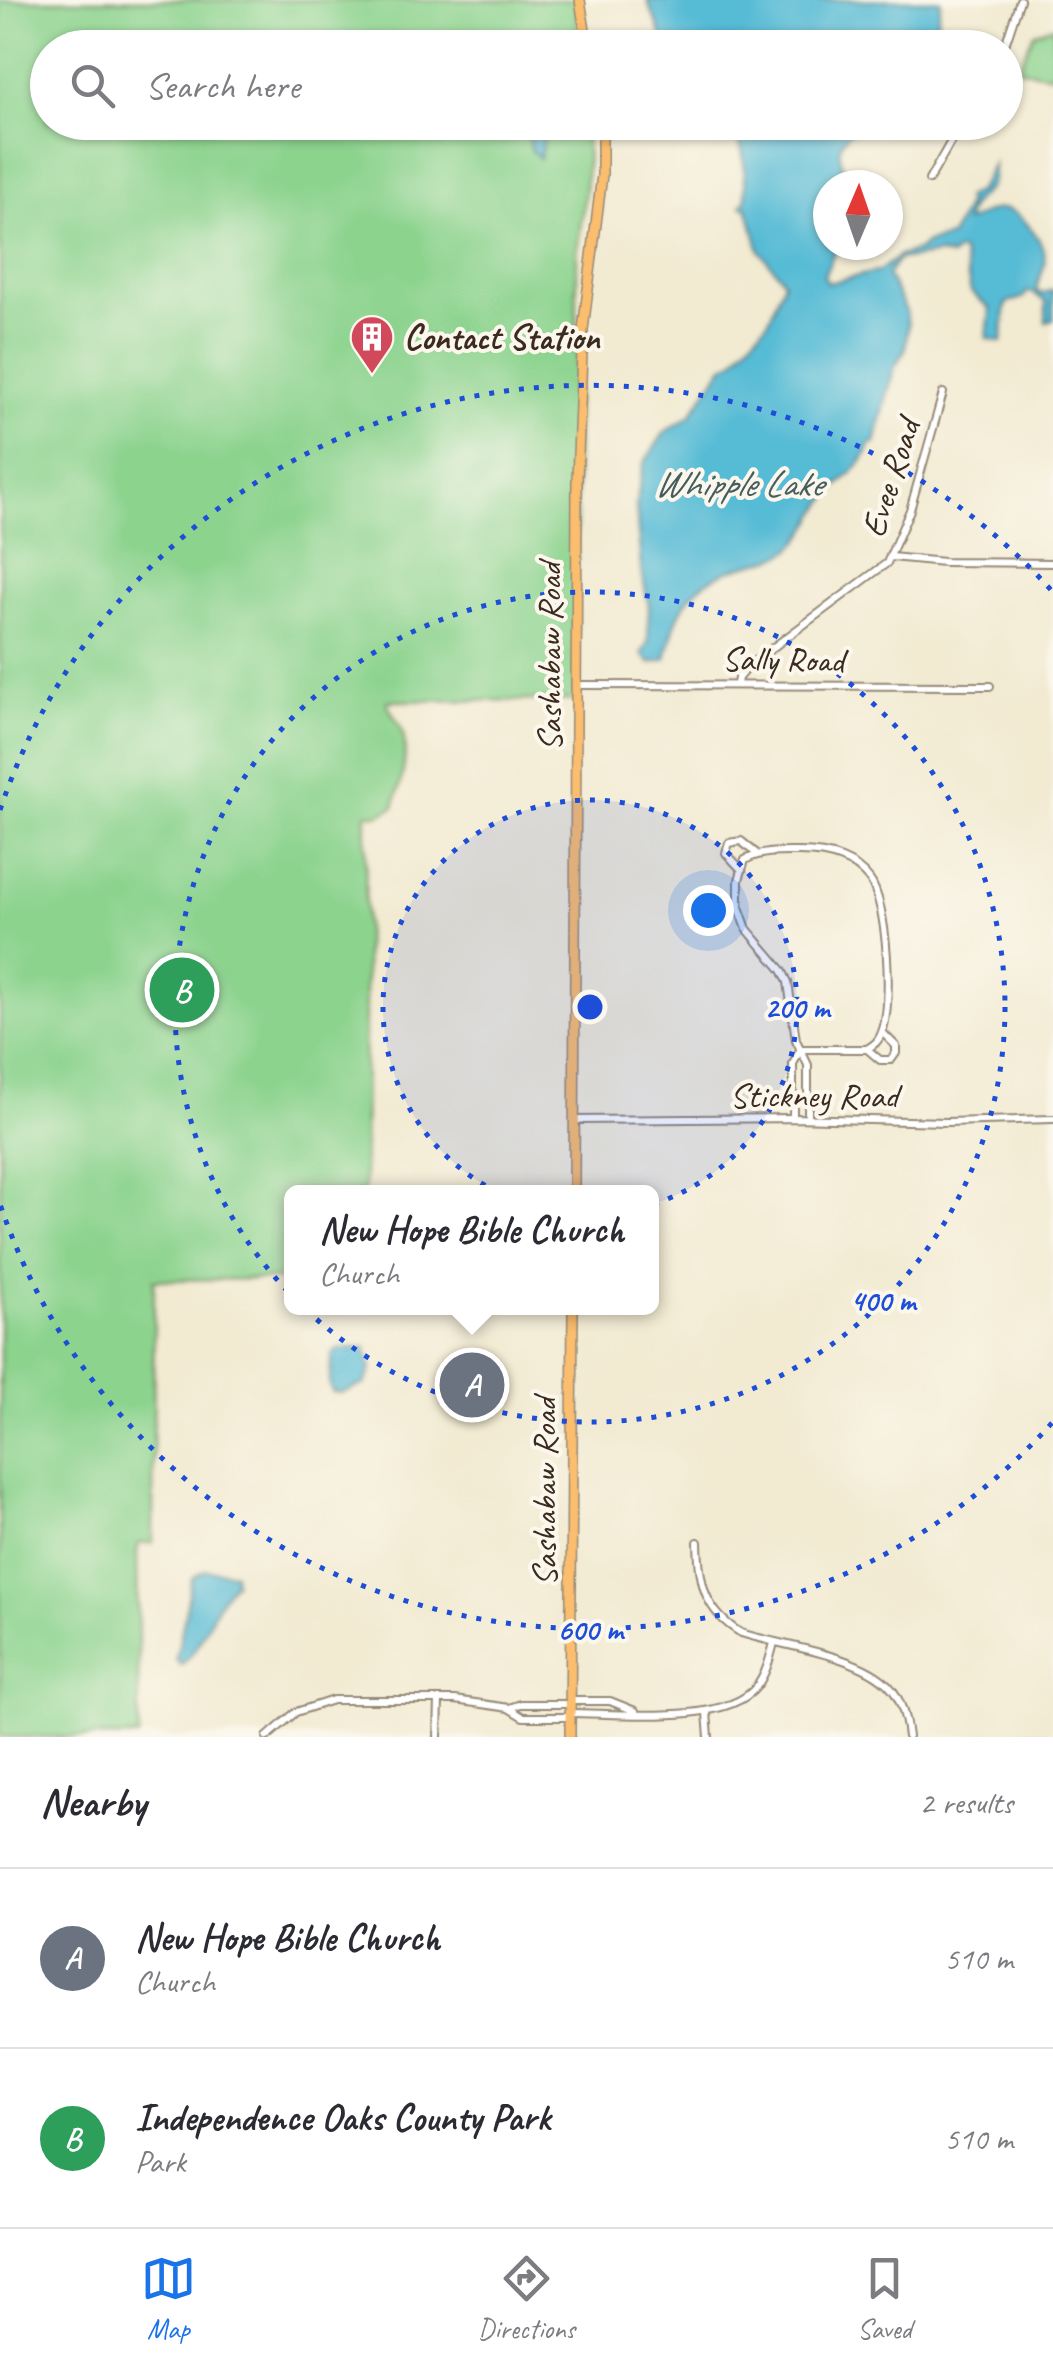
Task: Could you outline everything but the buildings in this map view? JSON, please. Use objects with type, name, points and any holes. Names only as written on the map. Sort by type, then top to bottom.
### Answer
[{"type":"main road","points":[[580,0],[585,30]]},
{"type":"main road","name":"Sashabaw Road","points":[[574,1185],[582,342],[602,175],[602,140]]},
{"type":"main road","name":"Sashabaw Road","points":[[570,1737],[573,1315]]},
{"type":"street","points":[[1010,30],[1020,0]]},
{"type":"street","points":[[928,180],[951,140]]},
{"type":"street","name":"Evee Road","points":[[737,684],[748,666],[891,558],[910,510],[943,393]]},
{"type":"street","points":[[891,558],[1053,563]]},
{"type":"street","name":"Sally Road","points":[[576,685],[990,686]]},
{"type":"street","points":[[741,869],[726,853],[730,842],[741,840],[758,854]]},
{"type":"street","points":[[800,1049],[867,1048],[876,1044],[882,1032],[885,924],[880,896],[858,867],[832,855],[758,854],[745,860],[741,869],[741,917],[788,982],[800,1049],[808,1065],[808,1118]]},
{"type":"street","points":[[867,1048],[880,1060],[892,1060],[896,1046],[882,1032]]},
{"type":"street","points":[[793,1118],[793,1064],[800,1049]]},
{"type":"street","name":"Stickney Road","points":[[574,1120],[1053,1119]]},
{"type":"street","points":[[698,1542],[699,1578],[714,1612],[742,1632],[872,1672],[893,1689],[908,1737]]},
{"type":"street","points":[[267,1737],[296,1712],[325,1702],[438,1700],[509,1708],[521,1704],[641,1713],[707,1713],[744,1699],[756,1688],[766,1672],[774,1643]]},
{"type":"street","points":[[438,1700],[438,1737]]},
{"type":"street","points":[[509,1708],[522,1717],[610,1701],[641,1713]]},
{"type":"street","points":[[707,1713],[709,1737]]},
{"type":"green space","points":[[0,0],[577,0],[577,30],[30,30],[30,140],[586,140],[587,155],[577,251],[576,700],[387,701],[402,731],[405,760],[394,807],[378,815],[366,813],[364,1185],[284,1185],[284,1279],[154,1280],[153,1543],[139,1543],[137,1552],[139,1737],[0,1737]]},
{"type":"green space","points":[[1053,26],[1053,75],[1023,70],[1023,58],[1034,33]]},
{"type":"water","points":[[647,0],[941,0],[932,30],[660,30]]},
{"type":"water","points":[[529,140],[543,140],[540,158],[532,151]]},
{"type":"water","name":"Whipple Lake","points":[[739,140],[843,140],[840,150],[844,170],[813,170],[813,260],[831,260],[824,275],[828,283],[879,271],[898,260],[887,275],[906,311],[905,350],[894,368],[875,443],[870,444],[859,465],[833,491],[800,539],[787,552],[725,572],[698,589],[681,611],[666,659],[650,663],[642,654],[648,642],[649,606],[641,569],[636,505],[644,463],[665,432],[690,416],[724,366],[769,320],[784,281],[760,251],[747,207],[741,206],[746,200]]},
{"type":"water","name":"Whipple Lake","points":[[993,164],[989,187],[971,206],[965,222],[1001,209],[1015,213],[1027,224],[1044,252],[1044,267],[1036,290],[1041,294],[1053,290],[1053,320],[1046,322],[1046,302],[1027,292],[1023,298],[1006,303],[1002,342],[987,338],[990,309],[971,292],[962,252],[950,257],[939,254],[903,259],[903,255],[919,250],[926,243],[950,237],[966,207],[966,197],[978,191]]},
{"type":"water","points":[[366,1348],[371,1369],[365,1384],[342,1393],[333,1392],[329,1385],[333,1353],[339,1349]]},
{"type":"water","points":[[205,1570],[234,1573],[235,1582],[181,1665],[176,1660],[192,1578]]},
{"type":"place","name":"Contact Station","points":[[372,375]]},
{"type":"place","name":"Independence Oaks County Park","points":[[182,990]]},
{"type":"place","name":"New Hope Bible Church","points":[[472,1385]]}]
